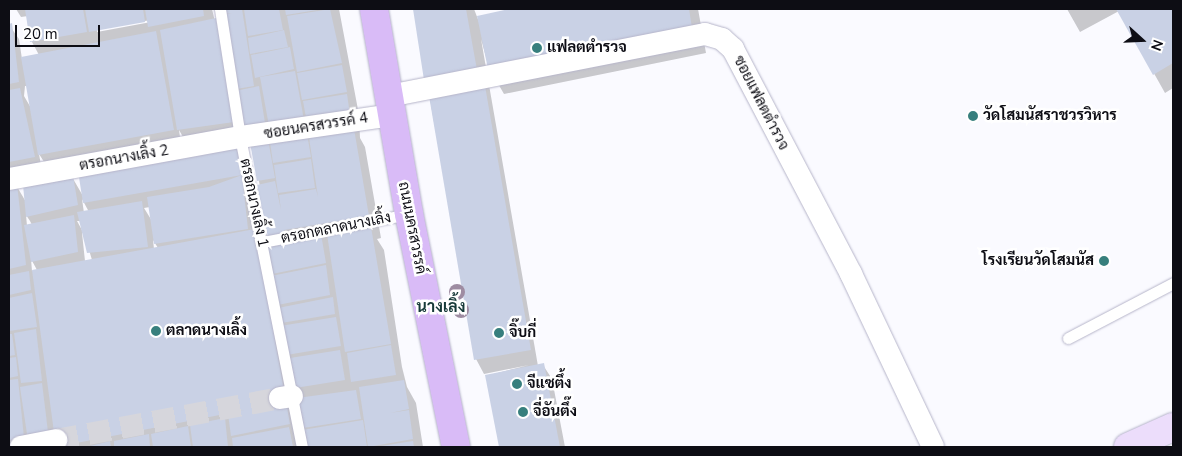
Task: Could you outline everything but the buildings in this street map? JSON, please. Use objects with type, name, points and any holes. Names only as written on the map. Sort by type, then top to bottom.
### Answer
[{"type":"main road","name":"ถนนนครสวรรค์","points":[[374,9],[409,214],[456,447]]},
{"type":"main road","points":[[1128,447],[1173,427]]},
{"type":"street","name":"ซอยแฟลตตำรวจ","points":[[390,105],[705,34],[722,39],[733,50],[851,274],[933,447]]},
{"type":"street","name":"ซอยนครสวรรค์ 4","points":[[240,137],[390,105]]},
{"type":"street","name":"ตรอกนางเลิ้ง 2","points":[[9,179],[240,137]]},
{"type":"street","points":[[22,447],[56,440]]},
{"type":"lane","name":"ตรอกนางเลิ้ง 1","points":[[220,9],[240,137],[262,242],[286,397],[302,447]]},
{"type":"lane","name":"ตรอกตลาดนางเลิ้ง","points":[[262,242],[409,214]]},
{"type":"lane","points":[[1068,338],[1173,283]]},
{"type":"tunnel","points":[[56,440],[280,398]]},
{"type":"place","name":"แฟลตตำรวจ","points":[[537,48]]},
{"type":"place","name":"วัดโสมนัสราชวรวิหาร","points":[[973,116]]},
{"type":"place","name":"โรงเรียนวัดโสมนัส","points":[[1104,261]]},
{"type":"place","name":"ตลาดนางเลิ้ง","points":[[156,331]]},
{"type":"place","name":"จิ๊บกี่","points":[[499,333]]},
{"type":"place","name":"จีแซตึ้ง","points":[[517,384]]},
{"type":"place","name":"จี่อันตึ๊ง","points":[[523,412]]},
{"type":"district","name":"นางเลิ้ง","points":[[441,307]]}]
